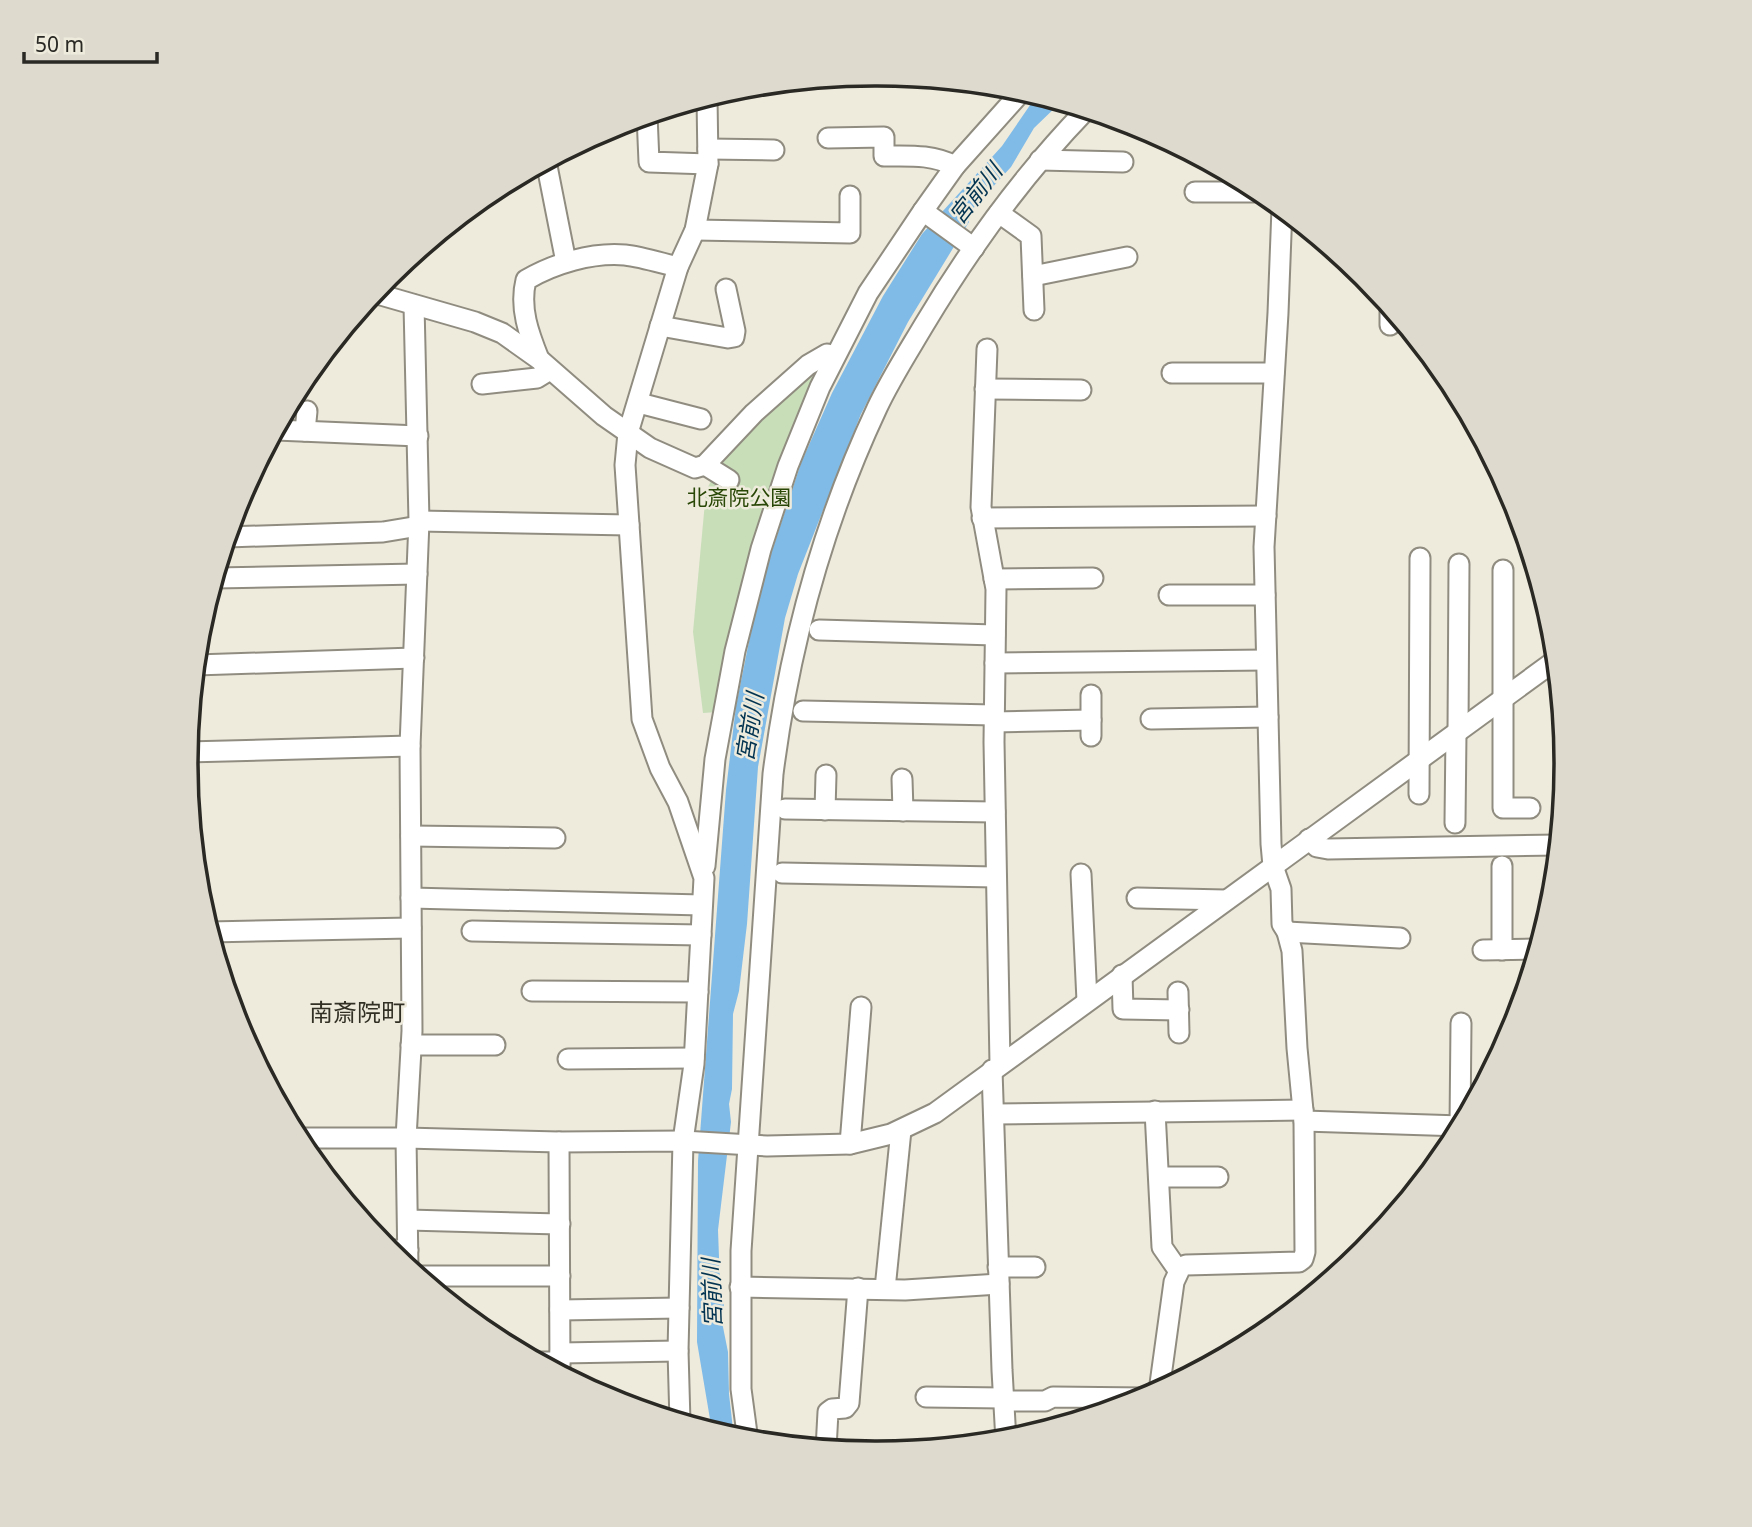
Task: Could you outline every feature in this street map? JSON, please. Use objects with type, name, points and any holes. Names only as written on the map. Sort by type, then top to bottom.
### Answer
[{"type":"street","points":[[680,1412],[679,1308],[686,1141],[694,1058],[702,905],[715,760],[735,650],[761,549],[788,466],[835,356],[868,293],[926,214],[955,166],[1014,100]]},
{"type":"street","points":[[704,878],[678,802],[660,768],[642,719],[625,466],[628,433],[678,267],[695,230],[708,156],[707,108]]},
{"type":"street","points":[[746,1428],[741,1390],[740,1287],[745,1143],[761,1074],[764,1044],[773,774],[798,669],[802,615],[846,481],[877,407],[972,246],[1040,160],[1079,117]]},
{"type":"street","points":[[647,126],[649,162],[774,150]]},
{"type":"street","points":[[828,138],[884,137],[884,156],[924,156],[955,166]]},
{"type":"street","points":[[1040,160],[1123,162]]},
{"type":"street","points":[[548,171],[566,262]]},
{"type":"street","points":[[1195,192],[1240,192]]},
{"type":"street","points":[[695,230],[850,233],[850,196]]},
{"type":"street","points":[[999,213],[1031,236],[1034,310]]},
{"type":"street","points":[[926,214],[972,246]]},
{"type":"street","points":[[1161,1378],[1178,1270],[1186,1265],[1299,1262],[1305,1252],[1303,1116],[1292,951],[1282,923],[1281,888],[1273,866],[1266,660],[1266,516],[1281,221]]},
{"type":"street","points":[[1033,276],[1100,253],[1127,257]]},
{"type":"street","points":[[545,365],[527,330],[522,294],[526,280],[566,262],[607,255],[626,255],[678,267]]},
{"type":"street","points":[[660,326],[734,337],[726,289]]},
{"type":"street","points":[[385,296],[475,322],[502,333],[545,365],[581,398],[650,448],[686,466],[701,468],[754,413],[808,365],[827,354],[835,356]]},
{"type":"street","points":[[408,1253],[406,1138],[411,1045],[411,746],[419,524],[414,305]]},
{"type":"street","points":[[987,349],[981,478],[982,519],[994,579],[994,1115],[1005,1428]]},
{"type":"street","points":[[482,384],[537,379],[545,365]]},
{"type":"street","points":[[1172,373],[1274,373]]},
{"type":"street","points":[[985,389],[1081,390]]},
{"type":"street","points":[[639,403],[701,419]]},
{"type":"street","points":[[305,431],[307,411]]},
{"type":"street","points":[[286,430],[418,436]]},
{"type":"street","points":[[705,465],[729,480]]},
{"type":"street","points":[[982,519],[1266,516]]},
{"type":"street","points":[[238,537],[383,533],[419,524],[629,525]]},
{"type":"street","points":[[1419,794],[1420,558]]},
{"type":"street","points":[[1455,824],[1457,732],[1468,602],[1459,564]]},
{"type":"street","points":[[1503,570],[1503,808],[1530,808]]},
{"type":"street","points":[[224,578],[417,574]]},
{"type":"street","points":[[994,579],[1093,578]]},
{"type":"street","points":[[1169,595],[1265,595]]},
{"type":"street","points":[[819,630],[995,635]]},
{"type":"street","points":[[206,665],[414,658]]},
{"type":"street","points":[[995,663],[1266,660]]},
{"type":"street","points":[[311,1138],[686,1141],[766,1146],[850,1144],[901,1129],[934,1112],[1547,667]]},
{"type":"street","points":[[814,716],[907,723],[994,719],[1091,728],[1091,695]]},
{"type":"street","points":[[1151,719],[1268,717]]},
{"type":"street","points":[[199,752],[411,746]]},
{"type":"street","points":[[825,810],[826,775]]},
{"type":"street","points":[[902,779],[903,811]]},
{"type":"street","points":[[785,809],[995,812]]},
{"type":"street","points":[[411,836],[555,838]]},
{"type":"street","points":[[1309,839],[1317,847],[1328,849],[1549,845]]},
{"type":"street","points":[[782,873],[805,865],[911,867],[996,877]]},
{"type":"street","points":[[1081,874],[1087,1001]]},
{"type":"street","points":[[1508,875],[1492,950],[1528,949]]},
{"type":"street","points":[[1148,892],[1225,900]]},
{"type":"street","points":[[411,898],[702,905]]},
{"type":"street","points":[[219,932],[411,928]]},
{"type":"street","points":[[472,931],[701,935]]},
{"type":"street","points":[[1287,932],[1400,938]]},
{"type":"street","points":[[1122,975],[1123,1009],[1179,1001],[1179,1033]]},
{"type":"street","points":[[532,991],[698,992]]},
{"type":"street","points":[[850,1144],[861,1007]]},
{"type":"street","points":[[1460,1107],[1461,1023]]},
{"type":"street","points":[[411,1045],[495,1045]]},
{"type":"street","points":[[568,1059],[694,1058]]},
{"type":"street","points":[[994,1115],[1155,1111],[1303,1116],[1449,1125]]},
{"type":"street","points":[[1155,1111],[1162,1247],[1178,1270]]},
{"type":"street","points":[[885,1289],[901,1129]]},
{"type":"street","points":[[559,1142],[560,1362]]},
{"type":"street","points":[[1159,1177],[1218,1177]]},
{"type":"street","points":[[408,1220],[560,1224]]},
{"type":"street","points":[[740,1287],[905,1290],[1035,1267]]},
{"type":"street","points":[[433,1276],[560,1276]]},
{"type":"street","points":[[827,1439],[828,1412],[845,1408],[849,1403],[858,1288]]},
{"type":"street","points":[[560,1310],[679,1308]]},
{"type":"street","points":[[561,1363],[678,1351]]},
{"type":"street","points":[[926,1397],[1045,1401],[1053,1397],[1114,1398]]},
{"type":"green space","name":"北斎院公園","points":[[819,370],[718,712],[703,713],[693,632],[706,491],[720,463],[755,419]]},
{"type":"water","name":"宮前川","points":[[1031,104],[1053,110],[1034,128],[1011,167],[969,213],[969,222],[908,322],[861,414],[798,574],[785,618],[758,767],[747,924],[739,991],[733,1014],[732,1089],[729,1104],[731,1122],[718,1230],[720,1284],[724,1299],[723,1327],[728,1352],[733,1425],[710,1420],[697,1342],[698,1161],[726,790],[736,706],[760,587],[801,463],[832,393],[883,296],[922,234],[1002,146]]},
{"type":"district","name":"南斎院町","points":[[357,1011]]}]
